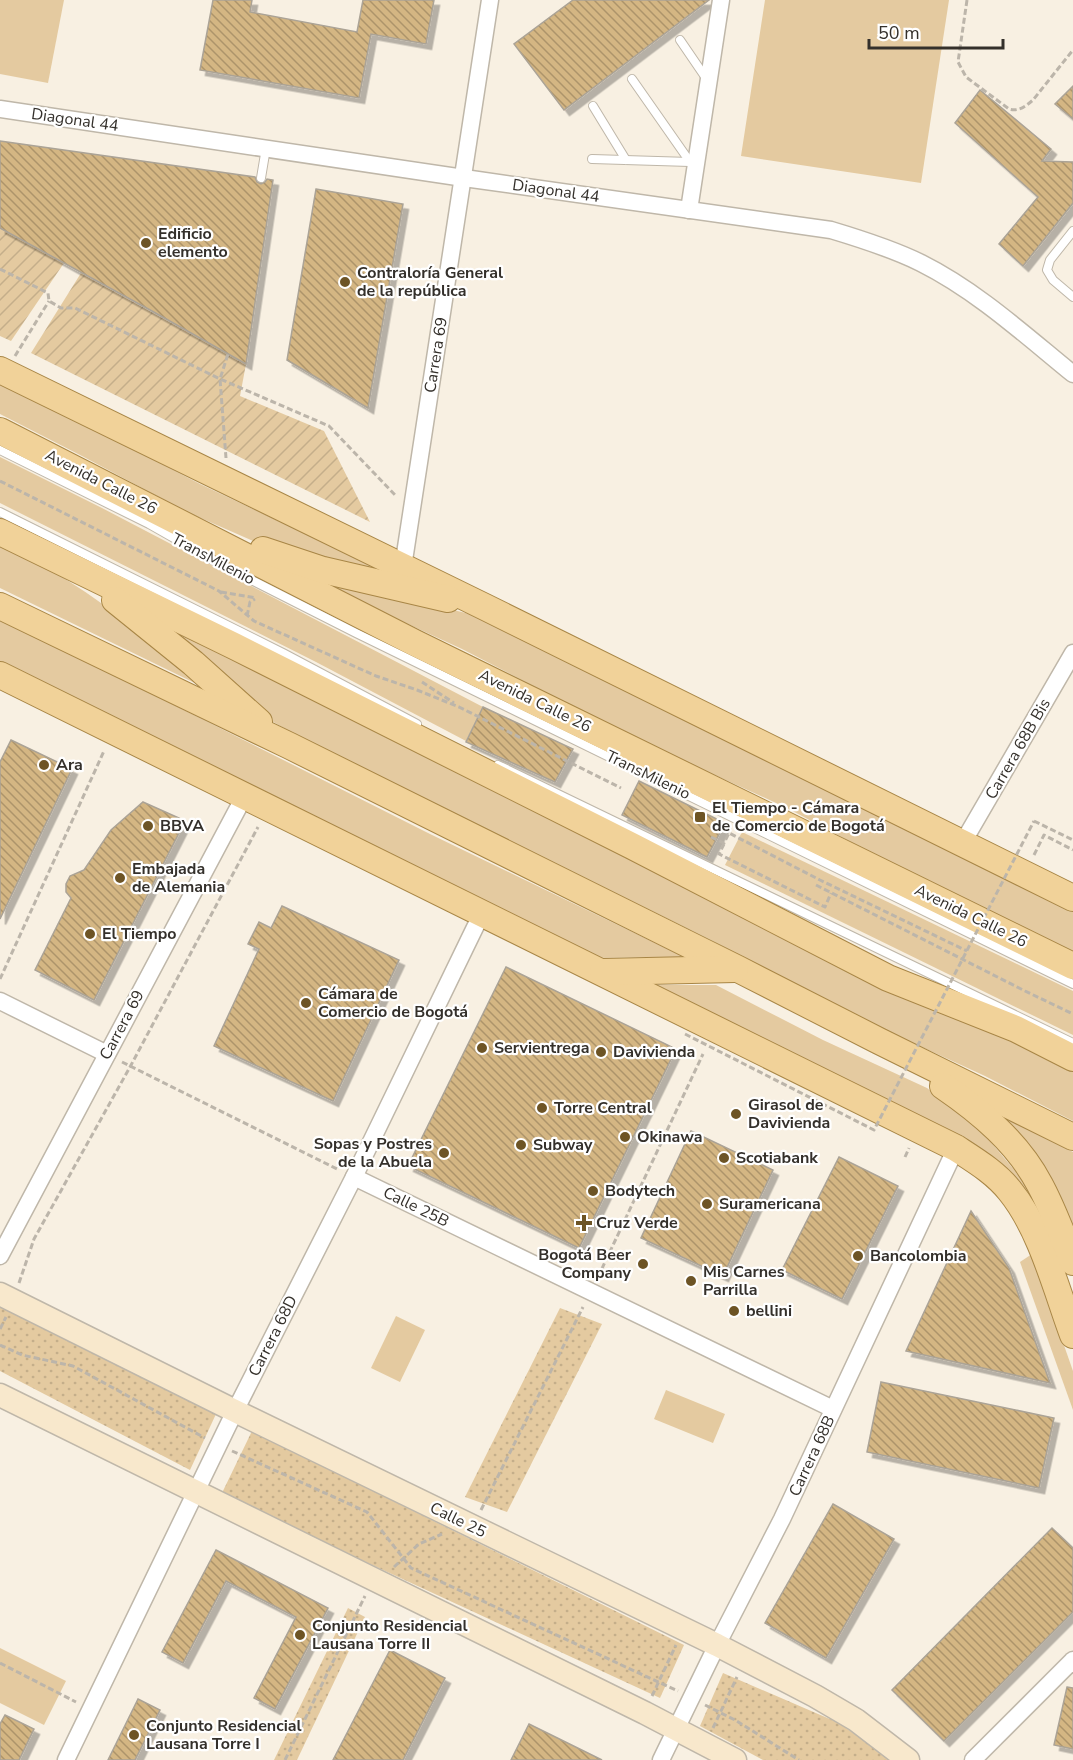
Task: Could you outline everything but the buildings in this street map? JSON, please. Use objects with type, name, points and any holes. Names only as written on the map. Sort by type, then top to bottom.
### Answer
[{"type":"main road","points":[[2,372],[1070,895]]},
{"type":"main road","name":"Avenida Calle 26","points":[[0,431],[415,643],[1073,966]]},
{"type":"main road","points":[[167,515],[323,570],[485,607]]},
{"type":"main road","points":[[0,532],[255,656],[888,978],[1016,1029],[1073,1058]]},
{"type":"main road","points":[[47,555],[124,607],[290,746]]},
{"type":"main road","points":[[0,606],[290,746],[1073,1137]]},
{"type":"main road","points":[[0,675],[956,1148],[988,1169],[1009,1189],[1021,1205],[1040,1245],[1073,1335]]},
{"type":"main road","points":[[601,972],[738,969]]},
{"type":"main road","points":[[879,1041],[965,1101],[1017,1149],[1040,1184],[1073,1262]]},
{"type":"street","name":"Carrera 69","points":[[403,567],[490,0]]},
{"type":"street","points":[[689,210],[693,166],[721,0]]},
{"type":"street","name":"Diagonal 44","points":[[0,110],[831,230],[867,241],[921,263],[957,284],[999,314],[1073,374]]},
{"type":"street","name":"Carrera 68B Bis","points":[[962,844],[1073,653]]},
{"type":"street","name":"Carrera 69","points":[[0,1256],[245,795]]},
{"type":"street","name":"Carrera 68D","points":[[66,1760],[482,913]]},
{"type":"street","points":[[0,1001],[107,1054]]},
{"type":"street","name":"Carrera 68B","points":[[661,1760],[782,1519],[956,1148]]},
{"type":"street","name":"Calle 25B","points":[[354,1177],[833,1409]]},
{"type":"street","name":"Calle 25","points":[[7,1298],[235,1412],[717,1645],[856,1720],[908,1760]]},
{"type":"street","points":[[0,1395],[676,1728],[735,1760]]},
{"type":"street","points":[[973,1760],[1073,1660]]},
{"type":"lane","points":[[680,40],[708,82]]},
{"type":"lane","points":[[632,79],[693,166]]},
{"type":"lane","points":[[593,106],[626,160]]},
{"type":"lane","points":[[261,178],[266,148]]},
{"type":"lane","points":[[592,159],[693,166]]},
{"type":"lane","points":[[1073,231],[1050,260],[1047,270],[1053,280],[1073,297]]},
{"type":"lane","name":"TransMilenio","points":[[0,450],[148,524],[216,562],[356,633],[1073,984]]},
{"type":"lane","points":[[0,512],[283,653],[423,727]]},
{"type":"lane","points":[[485,758],[1073,1043]]},
{"type":"path","points":[[967,0],[958,62],[966,77],[1009,109],[1015,111],[1026,107],[1073,50]]},
{"type":"path","points":[[0,269],[48,293],[49,301],[2,372]]},
{"type":"path","points":[[49,301],[61,308],[75,308],[220,379],[329,426],[412,512]]},
{"type":"path","points":[[227,468],[220,379],[228,354]]},
{"type":"path","points":[[0,481],[219,591],[254,621],[376,676],[459,707],[621,788]]},
{"type":"path","points":[[247,616],[250,602],[256,598]]},
{"type":"path","points":[[0,979],[114,731]]},
{"type":"path","points":[[685,1034],[874,1130],[1034,820],[1073,840]]},
{"type":"path","points":[[0,1329],[7,1298],[34,1239],[130,1067],[258,826]]},
{"type":"path","points":[[831,893],[825,907],[719,854],[729,833],[967,951]]},
{"type":"path","points":[[1044,835],[1073,850]]},
{"type":"path","points":[[711,837],[724,843]]},
{"type":"path","points":[[816,885],[1073,1014]]},
{"type":"path","points":[[107,1054],[354,1177]]},
{"type":"path","points":[[905,1157],[910,1147]]},
{"type":"path","points":[[0,1345],[22,1355],[73,1366],[219,1445],[367,1512],[411,1568],[545,1631],[660,1681],[735,1720],[799,1760]]},
{"type":"path","points":[[285,1760],[374,1579],[386,1575],[419,1544],[446,1533],[462,1531],[469,1525]]},
{"type":"path","points":[[645,1713],[684,1629]]},
{"type":"path","points":[[706,1744],[744,1660]]},
{"type":"path","points":[[0,1663],[91,1710]]},
{"type":"shaded area","points":[[0,0],[64,0],[48,83],[0,74]]},
{"type":"shaded area","points":[[765,0],[949,0],[921,183],[741,156]]},
{"type":"shaded area","points":[[0,228],[64,263],[11,341],[0,336]]},
{"type":"shaded area","points":[[81,273],[246,364],[240,396],[324,431],[370,522],[31,353]]},
{"type":"shaded area","points":[[0,380],[200,484],[386,572],[269,548],[187,512],[0,414]]},
{"type":"shaded area","points":[[0,457],[483,707],[466,741],[316,662],[0,503]]},
{"type":"shaded area","points":[[0,545],[37,562],[107,607],[149,639],[207,689],[0,588]]},
{"type":"shaded area","points":[[336,582],[470,614],[1073,911],[1073,953],[928,883],[787,808],[636,739],[462,649],[334,590]]},
{"type":"shaded area","points":[[155,614],[1073,1069],[1073,1121],[985,1076],[848,1013],[709,939],[341,761],[270,720]]},
{"type":"shaded area","points":[[0,617],[430,834],[684,957],[594,958],[0,662]]},
{"type":"shaded area","points":[[742,832],[1073,991],[1073,1035],[725,865]]},
{"type":"shaded area","points":[[639,985],[716,985],[823,1040],[927,1088],[984,1134],[1034,1196],[1048,1221],[1043,1224],[1005,1174]]},
{"type":"shaded area","points":[[999,1114],[1073,1152],[1073,1225],[1045,1167]]},
{"type":"shaded area","points":[[1032,1254],[1073,1371],[1073,1410],[1020,1262]]},
{"type":"shaded area","points":[[0,1305],[216,1414],[190,1470],[0,1371]]},
{"type":"shaded area","points":[[560,1308],[602,1324],[507,1512],[465,1497]]},
{"type":"shaded area","points":[[396,1316],[425,1330],[400,1382],[371,1368]]},
{"type":"shaded area","points":[[666,1390],[725,1414],[713,1443],[654,1419]]},
{"type":"shaded area","points":[[252,1431],[684,1645],[660,1698],[221,1495]]},
{"type":"shaded area","points":[[348,1608],[365,1617],[297,1760],[274,1760]]},
{"type":"shaded area","points":[[0,1648],[66,1681],[44,1725],[0,1703]]},
{"type":"shaded area","points":[[723,1673],[839,1723],[891,1760],[763,1760],[700,1726]]},
{"type":"place","name":"Edificio elemento","points":[[146,243]]},
{"type":"place","name":"Contraloría General de la república","points":[[345,282]]},
{"type":"place","name":"Ara","points":[[44,765]]},
{"type":"place","name":"El Tiempo - Cámara de Comercio de Bogotá","points":[[700,817]]},
{"type":"place","name":"BBVA","points":[[148,826]]},
{"type":"place","name":"Embajada de Alemania","points":[[120,878]]},
{"type":"place","name":"El Tiempo","points":[[90,934]]},
{"type":"place","name":"Cámara de Comercio de Bogotá","points":[[306,1003]]},
{"type":"place","name":"Servientrega","points":[[482,1048]]},
{"type":"place","name":"Davivienda","points":[[601,1052]]},
{"type":"place","name":"Torre Central","points":[[542,1108]]},
{"type":"place","name":"Girasol de Davivienda","points":[[736,1114]]},
{"type":"place","name":"Okinawa","points":[[625,1137]]},
{"type":"place","name":"Subway","points":[[521,1145]]},
{"type":"place","name":"Sopas y Postres de la Abuela","points":[[444,1153]]},
{"type":"place","name":"Scotiabank","points":[[724,1158]]},
{"type":"place","name":"Bodytech","points":[[593,1191]]},
{"type":"place","name":"Suramericana","points":[[707,1204]]},
{"type":"place","name":"Cruz Verde","points":[[584,1223]]},
{"type":"place","name":"Bancolombia","points":[[858,1256]]},
{"type":"place","name":"Bogotá Beer Company","points":[[643,1264]]},
{"type":"place","name":"Mis Carnes Parrilla","points":[[691,1281]]},
{"type":"place","name":"bellini","points":[[734,1311]]},
{"type":"place","name":"Conjunto Residencial Lausana Torre II","points":[[300,1635]]},
{"type":"place","name":"Conjunto Residencial Lausana Torre I","points":[[134,1735]]}]
